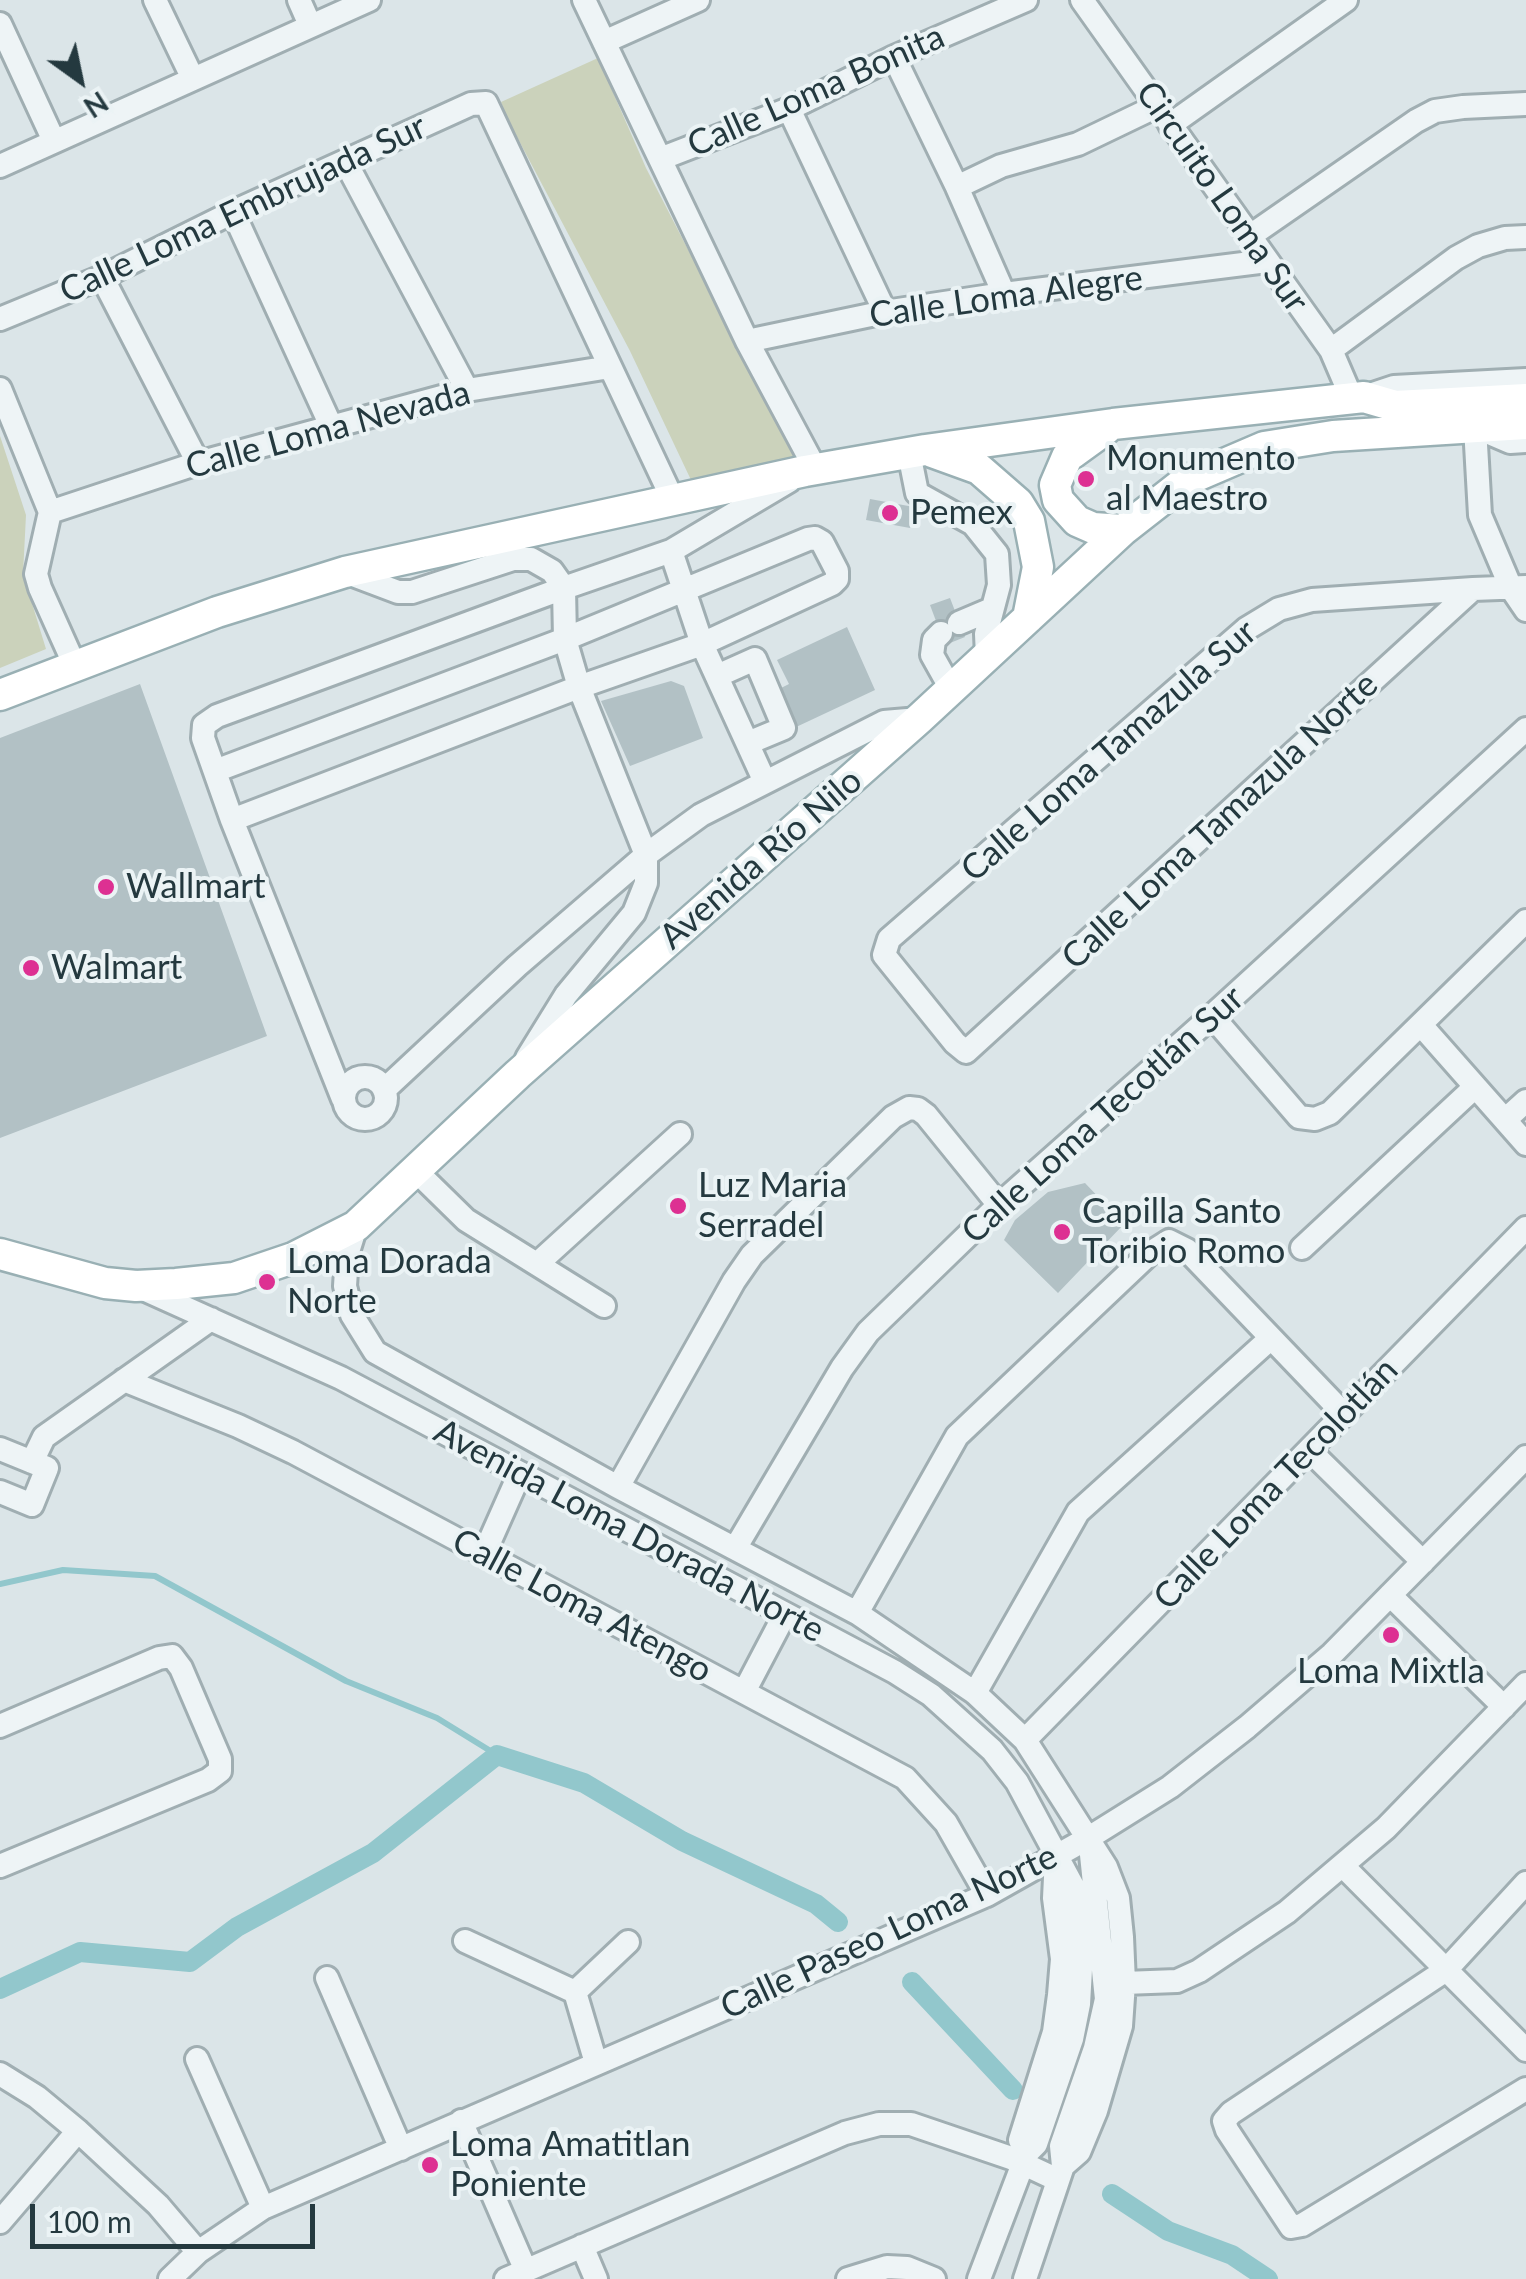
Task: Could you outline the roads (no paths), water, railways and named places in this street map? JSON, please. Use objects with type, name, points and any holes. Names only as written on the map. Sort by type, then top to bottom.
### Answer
[{"type":"main road","points":[[0,695],[216,612],[345,572],[810,470],[1114,424],[1358,398],[1395,406],[1526,398]]},
{"type":"main road","points":[[1114,424],[1066,457],[1054,485],[1058,500],[1077,522],[1122,530]]},
{"type":"main road","name":"Avenida Río Nilo","points":[[0,1254],[105,1283],[136,1286],[234,1278],[293,1258],[356,1226],[518,1074],[919,719],[1122,530],[1188,480],[1264,447],[1333,436],[1526,424]]},
{"type":"main road","points":[[917,451],[979,469],[1018,503],[1032,533],[1038,567],[1028,618]]},
{"type":"street","points":[[154,0],[192,79]]},
{"type":"street","points":[[299,0],[310,24]]},
{"type":"street","points":[[0,166],[369,0]]},
{"type":"street","points":[[344,1099],[351,1082],[363,1077],[376,1080],[384,1090],[385,1104],[369,1119],[355,1117],[345,1106],[232,820],[203,738],[204,726],[218,716],[671,550],[810,470],[584,0]]},
{"type":"street","points":[[604,42],[698,0]]},
{"type":"street","name":"Calle Loma Bonita","points":[[660,159],[789,109],[894,57],[1026,0]]},
{"type":"street","points":[[957,187],[1001,166],[1164,116],[1346,0]]},
{"type":"street","name":"Circuito Loma Sur","points":[[1095,5],[1164,116],[1331,350],[1358,398]]},
{"type":"street","points":[[0,24],[54,141]]},
{"type":"street","points":[[894,57],[1004,294]]},
{"type":"street","name":"Calle Loma Embrujada Sur","points":[[0,319],[102,277],[232,212],[471,104],[486,102],[610,367]]},
{"type":"street","points":[[1250,236],[1426,116],[1463,106],[1526,104]]},
{"type":"street","points":[[789,109],[885,312]]},
{"type":"street","points":[[346,161],[467,390]]},
{"type":"street","points":[[232,212],[331,426]]},
{"type":"street","points":[[1331,350],[1456,258],[1504,238],[1526,237]]},
{"type":"street","name":"Calle Loma Alegre","points":[[747,341],[885,312],[1267,261]]},
{"type":"street","points":[[102,277],[198,463]]},
{"type":"street","points":[[610,367],[672,498]]},
{"type":"street","name":"Calle Loma Nevada","points":[[50,512],[198,463],[467,390],[610,367]]},
{"type":"street","points":[[1358,398],[1394,387],[1526,380]]},
{"type":"street","points":[[0,389],[50,512],[36,574],[75,666]]},
{"type":"street","points":[[1526,441],[1510,442],[1475,427],[1480,515],[1526,610]]},
{"type":"street","points":[[917,451],[916,493],[973,524],[997,554],[1000,585],[986,634],[987,656]]},
{"type":"street","points":[[215,771],[565,639],[815,538],[822,542],[837,571],[832,584],[702,644],[232,820]]},
{"type":"street","points":[[671,550],[702,644],[765,782]]},
{"type":"street","points":[[345,572],[398,592],[412,592],[513,559],[531,559],[552,571],[564,588],[565,639],[646,855],[646,883],[634,913],[558,1004],[518,1074]]},
{"type":"street","name":"Calle Loma Tamazula Sur","points":[[966,1052],[884,955],[885,946],[1246,628],[1279,609],[1312,600],[1518,587]]},
{"type":"street","name":"Calle Loma Tamazula Norte","points":[[966,1052],[1473,589]]},
{"type":"street","points":[[951,690],[932,655],[934,640],[950,628],[992,609]]},
{"type":"street","points":[[717,676],[755,659],[784,728],[748,743]]},
{"type":"street","points":[[384,1090],[615,879],[700,815],[884,722],[919,719]]},
{"type":"street","name":"Calle Loma Tecotlán Sur","points":[[736,1547],[842,1368],[868,1332],[999,1206],[1526,729]]},
{"type":"street","points":[[1212,1016],[1299,1116],[1316,1118],[1330,1113],[1526,921]]},
{"type":"street","points":[[1421,1025],[1526,1144]]},
{"type":"street","points":[[1302,1248],[1474,1087]]},
{"type":"street","points":[[1505,1120],[1526,1100]]},
{"type":"street","points":[[618,1487],[734,1280],[752,1255],[894,1117],[909,1108],[926,1115],[999,1206]]},
{"type":"street","points":[[537,1264],[680,1134]]},
{"type":"street","points":[[416,1171],[466,1220],[604,1306]]},
{"type":"street","name":"Avenida Loma Dorada Norte","points":[[356,1226],[346,1255],[345,1286],[352,1315],[374,1352],[857,1613],[975,1693],[1025,1740],[1090,1837],[1118,1898],[1124,1982],[1121,2026],[1108,2075],[1079,2152],[1060,2173]]},
{"type":"street","name":"Calle Loma Tecolotlán","points":[[1025,1740],[1526,1228]]},
{"type":"street","points":[[857,1613],[957,1436],[1150,1252],[1169,1241],[1188,1250],[1344,1414]]},
{"type":"street","name":"Avenida Loma Dorada Norte","points":[[136,1286],[341,1378],[895,1672],[931,1695],[992,1750],[1017,1782],[1075,1890],[1080,1968],[1079,2004],[1072,2039],[1036,2144],[1026,2158],[979,2279]]},
{"type":"street","points":[[32,1462],[44,1437],[211,1319]]},
{"type":"street","points":[[975,1693],[1078,1512],[1271,1338]]},
{"type":"street","name":"Calle Loma Atengo","points":[[124,1380],[238,1426],[905,1778],[946,1823],[987,1895]]},
{"type":"street","points":[[0,1450],[47,1468],[32,1505],[0,1492]]},
{"type":"street","points":[[1310,1450],[1422,1562]]},
{"type":"street","name":"Calle Paseo Loma Norte","points":[[170,2279],[198,2252],[263,2208],[987,1895],[1090,1837],[1170,1787],[1332,1654],[1526,1457]]},
{"type":"street","points":[[484,1554],[520,1473]]},
{"type":"street","points":[[1390,1595],[1504,1706]]},
{"type":"street","points":[[744,1692],[786,1614]]},
{"type":"street","points":[[0,1726],[159,1658],[172,1656],[181,1668],[220,1759],[220,1772],[208,1780],[0,1866]]},
{"type":"street","points":[[1124,1982],[1176,1981],[1199,1971],[1287,1912],[1386,1828],[1526,1684]]},
{"type":"street","name":"Avenida Loma Dorada Norte","points":[[1025,2279],[1060,2173],[1061,2146],[1095,2048],[1106,1999],[1090,1837]]},
{"type":"street","points":[[1343,1866],[1526,2050]]},
{"type":"street","points":[[1526,1883],[1446,1970],[1224,2120],[1291,2226],[1302,2225],[1526,2089]]},
{"type":"street","points":[[465,1942],[576,1992]]},
{"type":"street","points":[[576,1992],[628,1942]]},
{"type":"street","points":[[327,1978],[401,2149]]},
{"type":"street","points":[[576,1992],[596,2063]]},
{"type":"street","points":[[197,2059],[263,2208]]},
{"type":"street","points":[[0,2074],[40,2090],[158,2205],[198,2252]]},
{"type":"street","points":[[462,2121],[516,2275],[845,2134],[879,2124],[912,2124],[1026,2158],[1060,2173]]},
{"type":"street","points":[[0,2222],[78,2131]]},
{"type":"street","points":[[582,2246],[596,2279]]},
{"type":"street","points":[[848,2279],[887,2267],[907,2268],[934,2279]]},
{"type":"waterway","points":[[0,1584],[63,1570],[155,1576],[346,1681],[437,1718],[497,1755]]},
{"type":"waterway","points":[[0,1989],[80,1952],[190,1962],[237,1927],[373,1853],[497,1755],[584,1783],[682,1841],[816,1904],[838,1922]]},
{"type":"waterway","points":[[912,1982],[1013,2090]]},
{"type":"waterway","points":[[1112,2194],[1168,2231],[1232,2255],[1268,2279]]},
{"type":"place","name":"Monumento al Maestro","points":[[1086,479]]},
{"type":"place","name":"Pemex","points":[[890,513]]},
{"type":"place","name":"Wallmart","points":[[106,887]]},
{"type":"place","name":"Walmart","points":[[31,968]]},
{"type":"place","name":"Luz Maria Serradel","points":[[678,1206]]},
{"type":"place","name":"Capilla Santo Toribio Romo","points":[[1062,1232]]},
{"type":"place","name":"Loma Dorada Norte","points":[[267,1282]]},
{"type":"place","name":"Loma Mixtla","points":[[1391,1635]]},
{"type":"place","name":"Loma Amatitlan Poniente","points":[[430,2165]]}]
